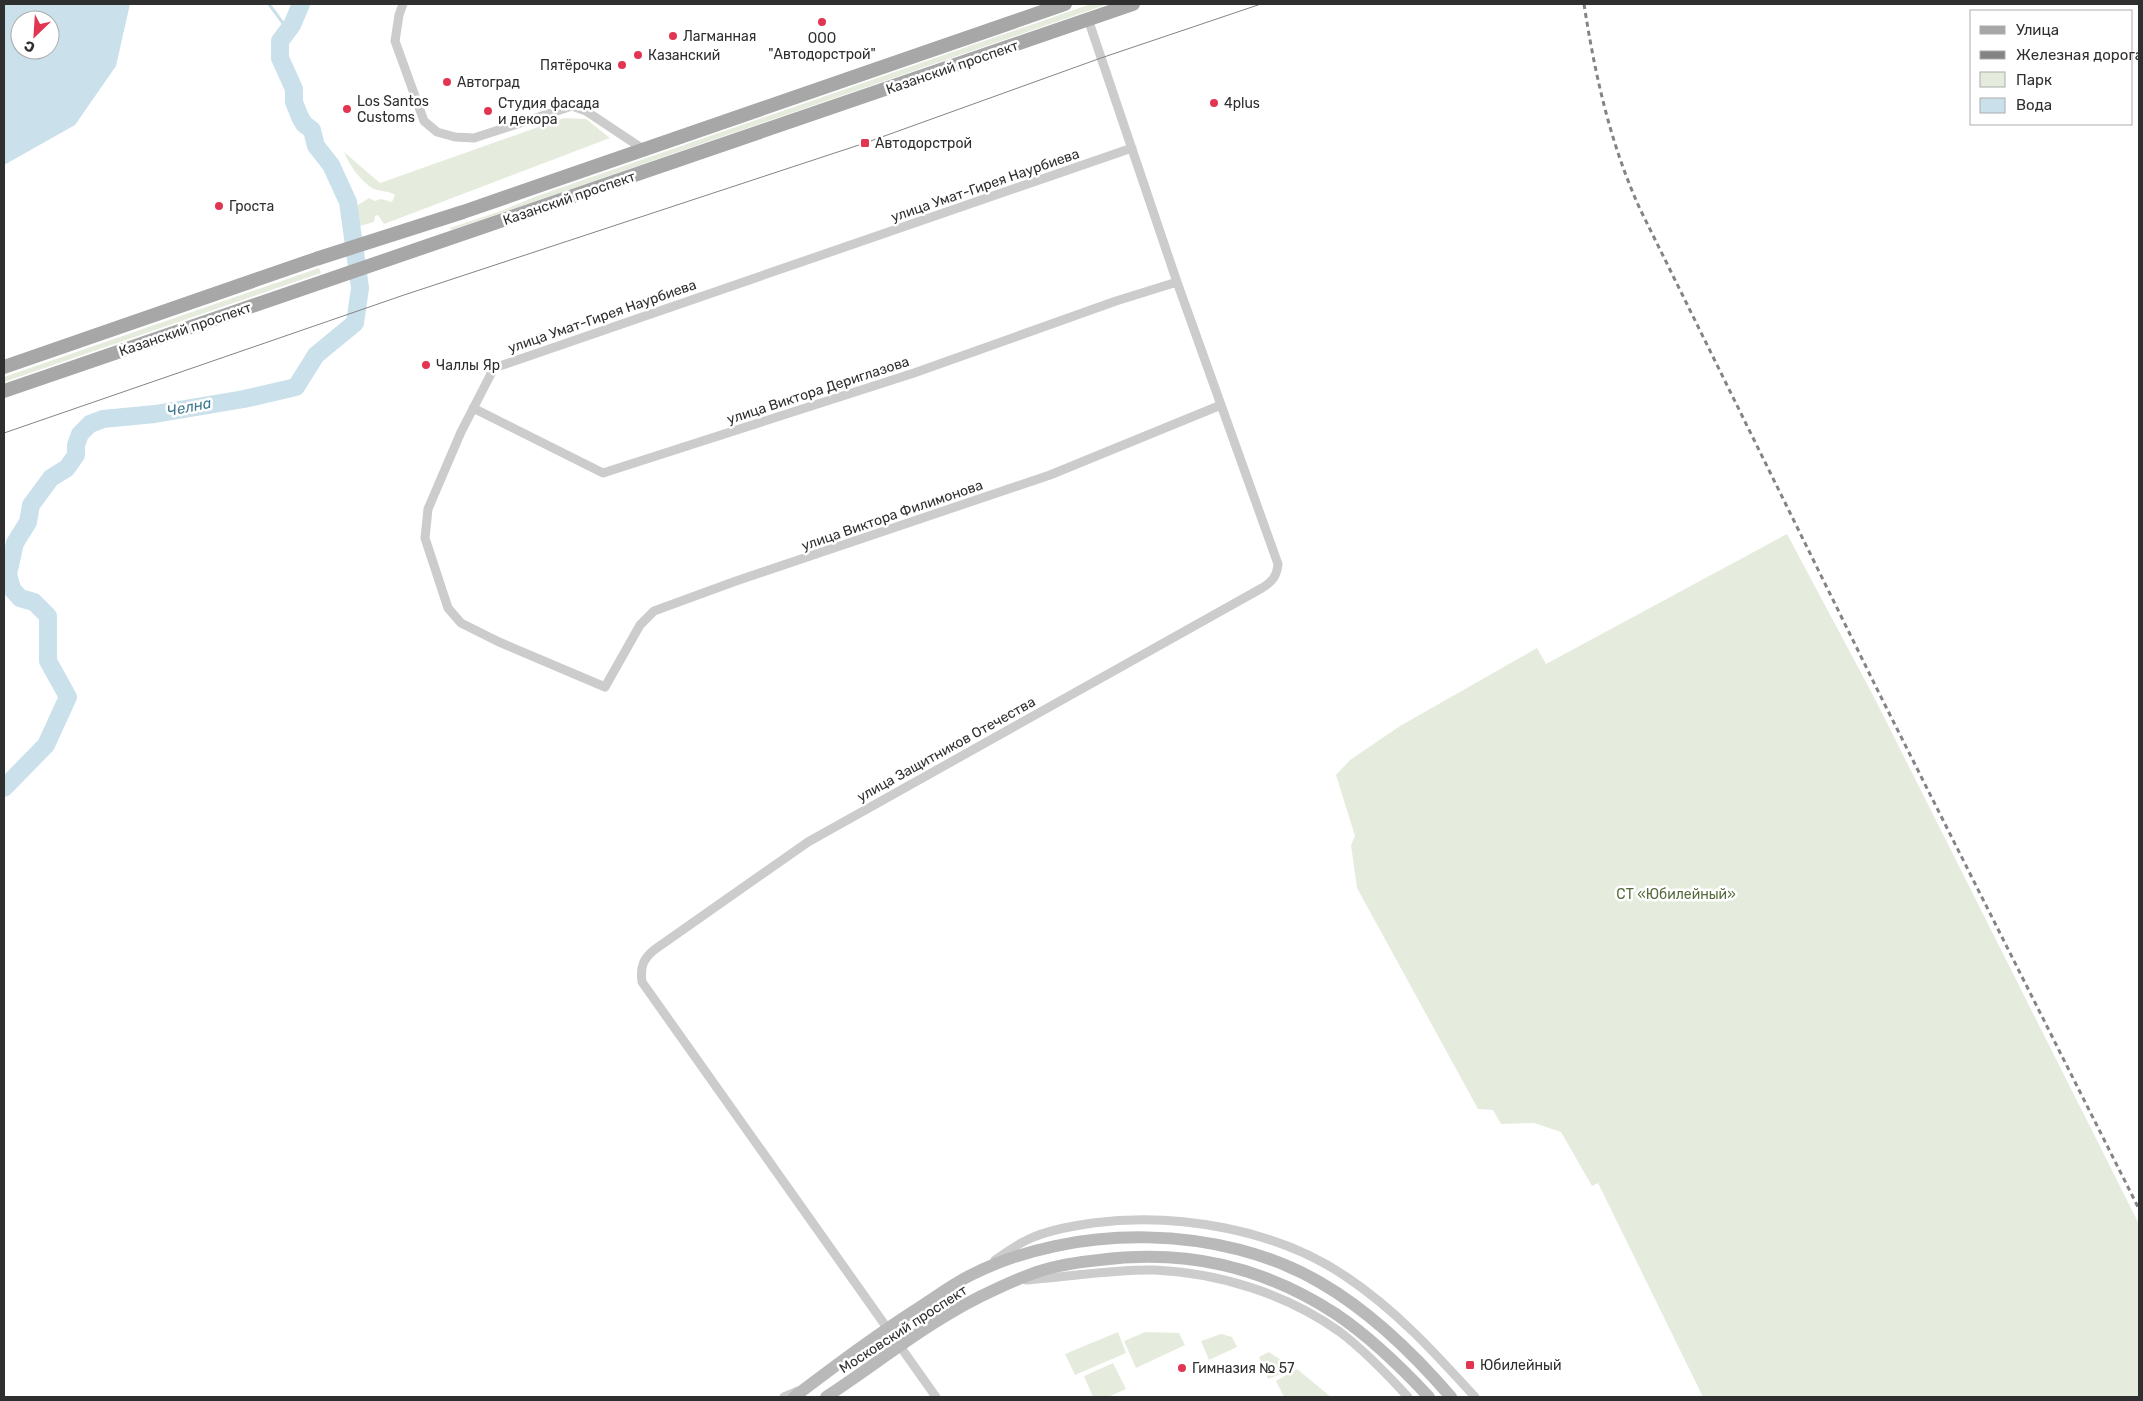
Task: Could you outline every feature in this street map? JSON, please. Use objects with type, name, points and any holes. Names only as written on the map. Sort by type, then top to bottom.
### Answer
[{"type":"main road","name":"Казанский проспект","points":[[4,367],[316,259],[463,212],[1065,4]]},
{"type":"main road","name":"Казанский проспект","points":[[4,391],[1133,4]]},
{"type":"main road","points":[[463,212],[449,228],[469,232]]},
{"type":"main road","name":"Московский проспект","points":[[794,1397],[887,1328],[972,1275],[1026,1254],[1069,1244],[1106,1239],[1150,1237],[1193,1240],[1232,1248],[1278,1262],[1320,1282],[1357,1306],[1406,1349],[1451,1397]]},
{"type":"main road","name":"Московский проспект","points":[[828,1397],[900,1347],[973,1301],[1018,1280],[1040,1271],[1074,1263],[1119,1257],[1156,1255],[1194,1259],[1224,1265],[1289,1288],[1338,1315],[1383,1352],[1428,1397]]},
{"type":"street","points":[[403,4],[399,15],[395,41],[424,121],[437,132],[455,137],[474,138],[572,106],[592,115],[643,149]]},
{"type":"street","name":"улица Защитников Отечества","points":[[887,1328],[642,982],[641,973],[643,962],[654,950],[808,842],[1262,588],[1278,572],[1278,564],[1178,282],[1088,19]]},
{"type":"street","name":"улица Умат-Гирея Наурбиева","points":[[605,686],[499,642],[460,623],[448,608],[425,538],[428,509],[473,408],[494,368],[1132,148]]},
{"type":"street","name":"улица Виктора Дериглазова","points":[[473,408],[603,473],[914,373],[1116,301],[1178,282]]},
{"type":"street","name":"улица Виктора Филимонова","points":[[605,686],[640,625],[654,611],[736,581],[1050,475],[1221,405]]},
{"type":"street","points":[[972,1275],[1028,1239],[1070,1226],[1126,1219],[1172,1220],[1214,1226],[1259,1236],[1311,1257],[1344,1275],[1380,1302],[1417,1335],[1475,1397]]},
{"type":"street","points":[[1018,1280],[1153,1270],[1192,1273],[1237,1283],[1278,1298],[1314,1315],[1340,1332],[1372,1359],[1408,1397]]},
{"type":"street","points":[[887,1328],[936,1397]]},
{"type":"street","points":[[784,1397],[807,1387]]},
{"type":"green space","points":[[1091,4],[1108,4],[451,230],[450,228],[501,211],[537,196]]},
{"type":"green space","points":[[564,118],[586,119],[610,138],[384,224],[378,215],[375,216],[374,222],[356,227],[353,208],[369,198],[375,201],[381,199],[392,202],[395,195],[374,189],[363,181],[355,172],[344,152],[380,183]]},
{"type":"green space","points":[[319,268],[321,273],[4,382],[4,377]]},
{"type":"green space","name":"СТ «Юбилейный»","points":[[1787,534],[1875,699],[2139,1224],[2139,1397],[1703,1397],[1598,1183],[1592,1186],[1561,1132],[1534,1123],[1501,1124],[1493,1110],[1478,1109],[1357,888],[1351,845],[1355,836],[1336,775],[1350,760],[1400,726],[1537,648],[1546,664]]},
{"type":"green space","points":[[1118,1332],[1126,1353],[1075,1375],[1065,1354]]},
{"type":"green space","points":[[1145,1332],[1179,1333],[1185,1345],[1136,1368],[1124,1341]]},
{"type":"green space","points":[[1221,1334],[1232,1337],[1237,1347],[1209,1360],[1201,1341]]},
{"type":"green space","points":[[1269,1352],[1295,1369],[1268,1379],[1259,1357]]},
{"type":"green space","points":[[1113,1363],[1126,1389],[1108,1397],[1093,1397],[1084,1376]]},
{"type":"green space","points":[[1297,1369],[1331,1397],[1284,1397],[1276,1381]]},
{"type":"water","points":[[4,4],[130,4],[116,66],[75,125],[4,165]]},
{"type":"waterway","points":[[269,4],[288,30]]},
{"type":"waterway","name":"Челна","points":[[4,788],[46,745],[68,697],[48,661],[48,616],[34,602],[20,598],[12,589],[8,574],[15,543],[28,522],[31,505],[51,478],[67,468],[76,455],[76,445],[80,434],[90,424],[103,419],[155,414],[244,399],[296,387],[316,355],[355,323],[360,288],[348,202],[331,165],[316,146],[312,130],[304,124],[300,117],[294,102],[294,89],[280,58],[280,41],[292,25],[301,4]]},
{"type":"tram line","points":[[4,433],[404,295],[865,143],[1101,58],[1261,4]]},
{"type":"railway","points":[[1584,4],[1593,57],[1612,134],[1629,184],[1640,209],[1880,695],[2139,1209]]},
{"type":"place","name":"ООО \"Автодорстрой\"","points":[[822,22]]},
{"type":"place","name":"Лагманная","points":[[673,36]]},
{"type":"place","name":"Казанский","points":[[638,55]]},
{"type":"place","name":"Пятёрочка","points":[[622,65]]},
{"type":"place","name":"Автоград","points":[[447,82]]},
{"type":"place","name":"4plus","points":[[1214,103]]},
{"type":"place","name":"Los Santos Customs","points":[[347,109]]},
{"type":"place","name":"Студия фасада и декора","points":[[488,111]]},
{"type":"place","name":"Автодорстрой","points":[[865,143]]},
{"type":"place","name":"Гроста","points":[[219,206]]},
{"type":"place","name":"Чаллы Яр","points":[[426,365]]},
{"type":"place","name":"Юбилейный","points":[[1470,1365]]},
{"type":"place","name":"Гимназия № 57","points":[[1182,1368]]}]
